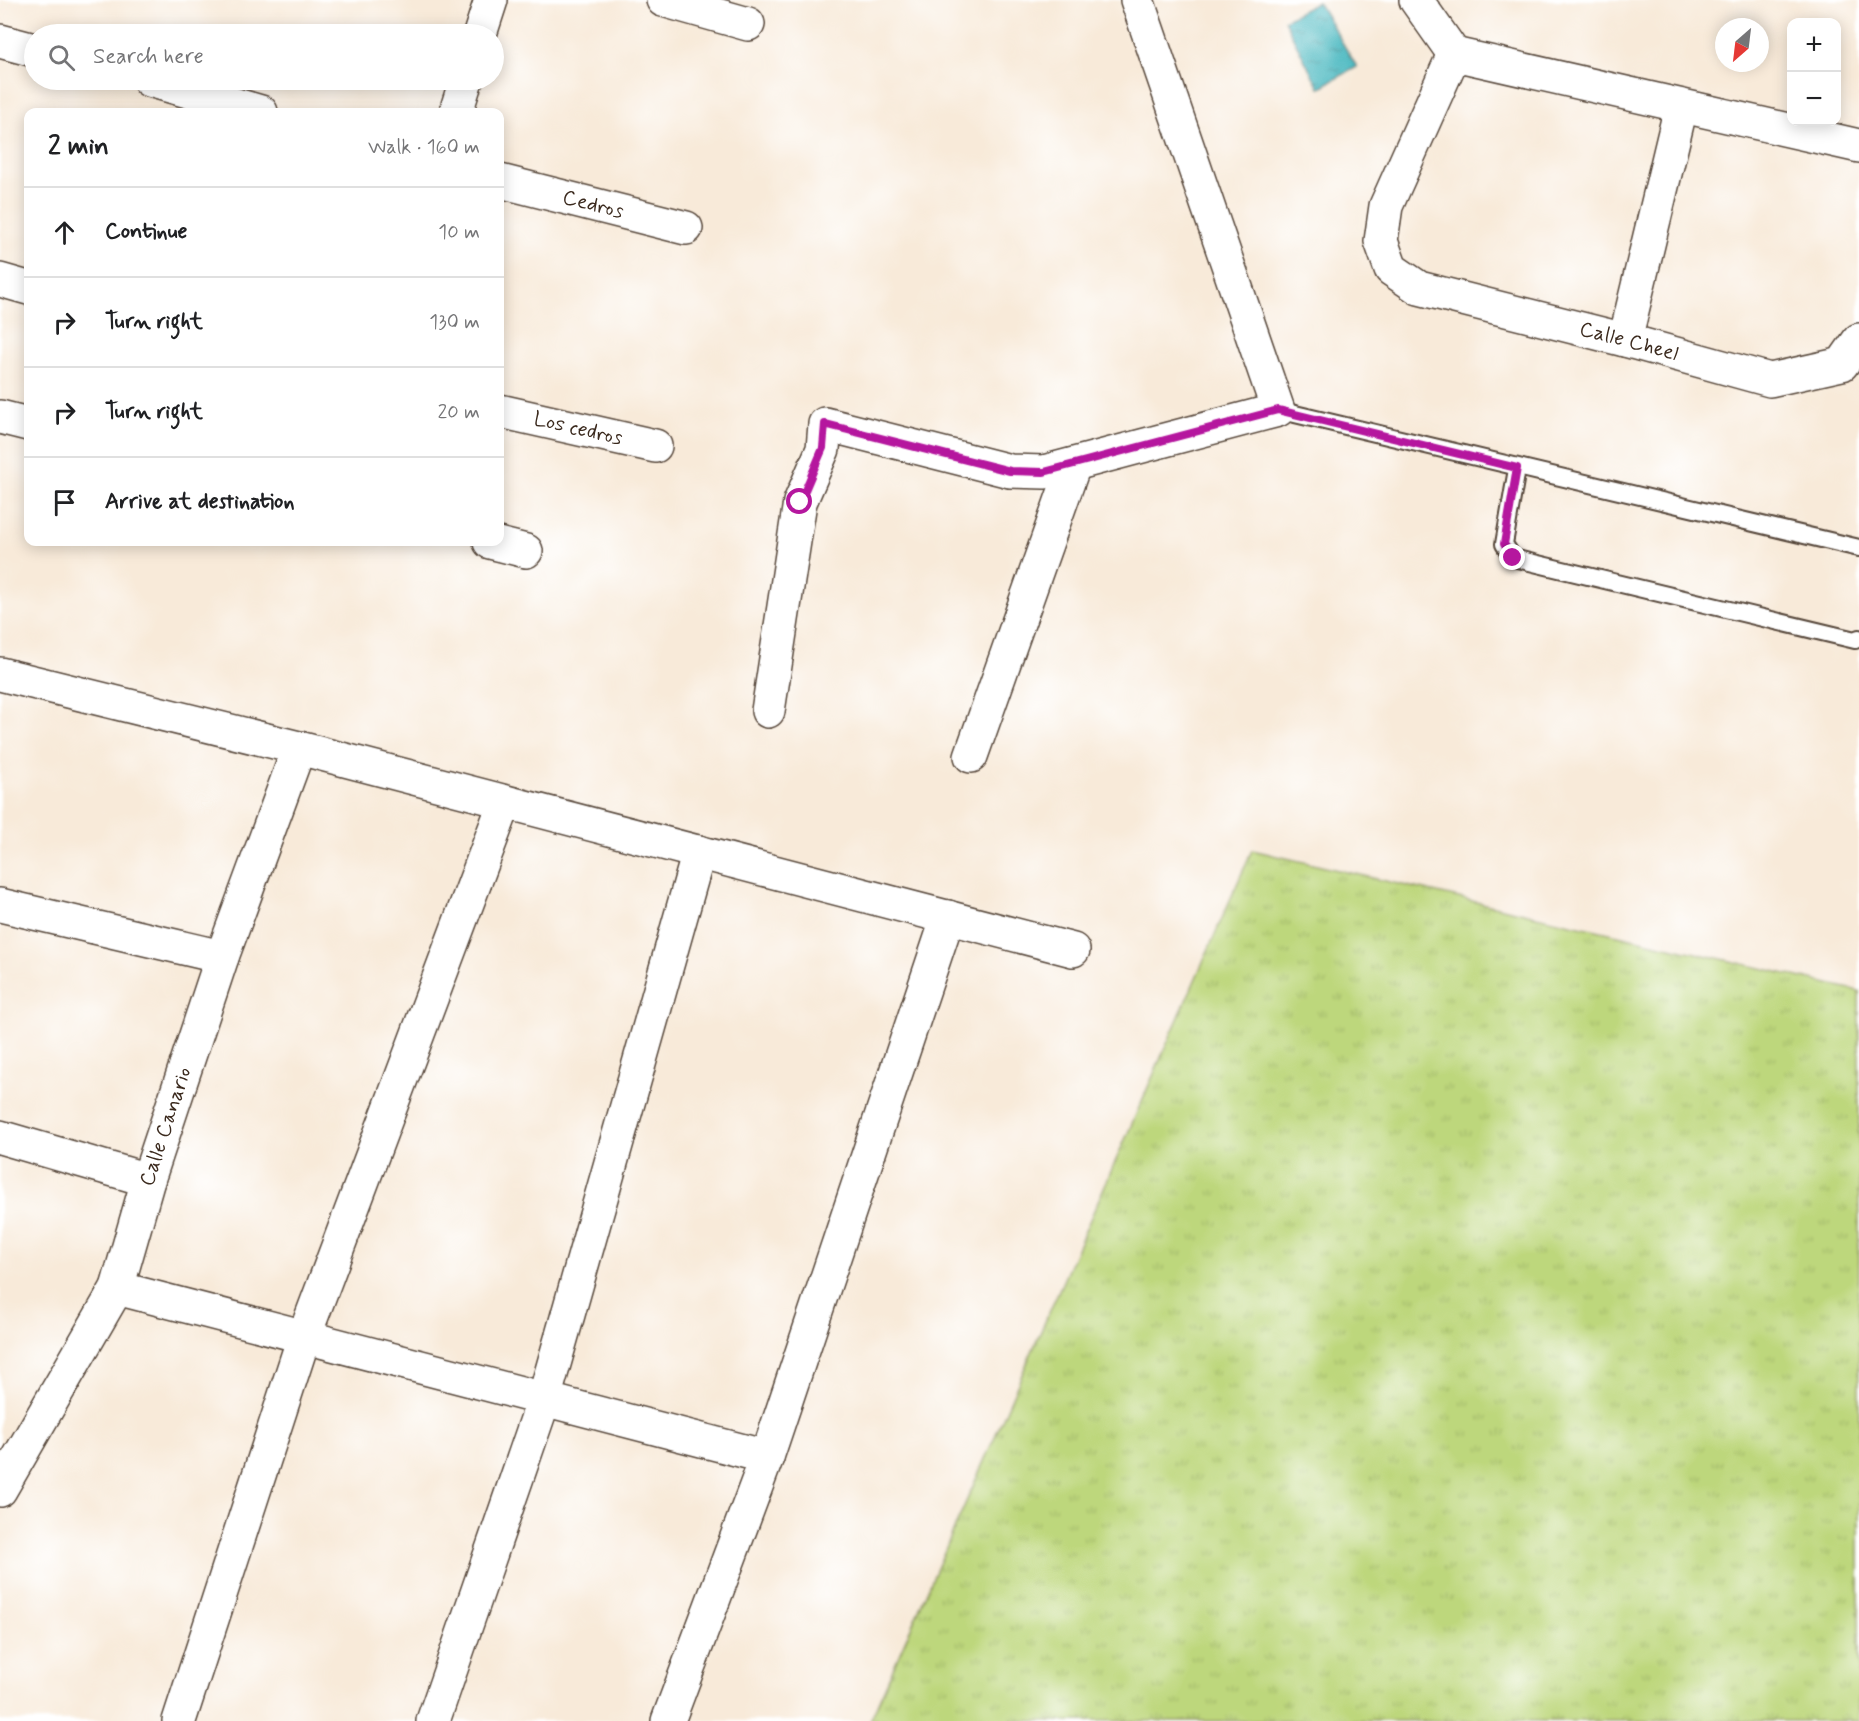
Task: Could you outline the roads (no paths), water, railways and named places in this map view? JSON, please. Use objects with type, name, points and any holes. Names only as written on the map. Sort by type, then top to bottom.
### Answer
[{"type":"street","points":[[483,24],[491,0]]},
{"type":"street","points":[[663,0],[748,24]]},
{"type":"street","points":[[768,711],[800,502],[823,448],[825,424],[1010,471],[1044,472],[1278,410],[1137,0]]},
{"type":"street","points":[[1416,0],[1454,54],[1859,146]]},
{"type":"street","points":[[0,41],[24,47]]},
{"type":"street","name":"Calle Cheel","points":[[1454,54],[1386,206],[1381,241],[1390,269],[1419,288],[1625,340],[1770,380],[1842,364],[1859,340]]},
{"type":"street","points":[[184,90],[247,108]]},
{"type":"street","points":[[457,108],[463,90]]},
{"type":"street","points":[[1625,340],[1681,107]]},
{"type":"street","name":"Cedros","points":[[504,182],[686,228]]},
{"type":"street","points":[[0,280],[24,287]]},
{"type":"street","name":"Los cedros","points":[[504,412],[655,446]]},
{"type":"street","points":[[0,417],[24,423]]},
{"type":"street","points":[[971,756],[1074,465]]},
{"type":"street","points":[[504,546],[526,552]]},
{"type":"street","points":[[0,674],[299,748],[1073,950]]},
{"type":"street","name":"Calle Canario","points":[[0,1490],[117,1288],[148,1180],[222,957],[299,748]]},
{"type":"street","points":[[179,1721],[304,1337],[505,802]]},
{"type":"street","points":[[433,1721],[544,1399],[699,852]]},
{"type":"street","points":[[0,905],[222,957]]},
{"type":"street","points":[[668,1721],[767,1457],[948,917]]},
{"type":"street","points":[[0,1137],[148,1180]]},
{"type":"street","points":[[117,1288],[767,1457]]},
{"type":"lane","points":[[1278,410],[1859,548]]},
{"type":"lane","points":[[1517,468],[1504,544],[1513,558],[1855,640],[1859,638]]},
{"type":"water","points":[[1318,2],[1357,67],[1319,88],[1284,20]]}]
